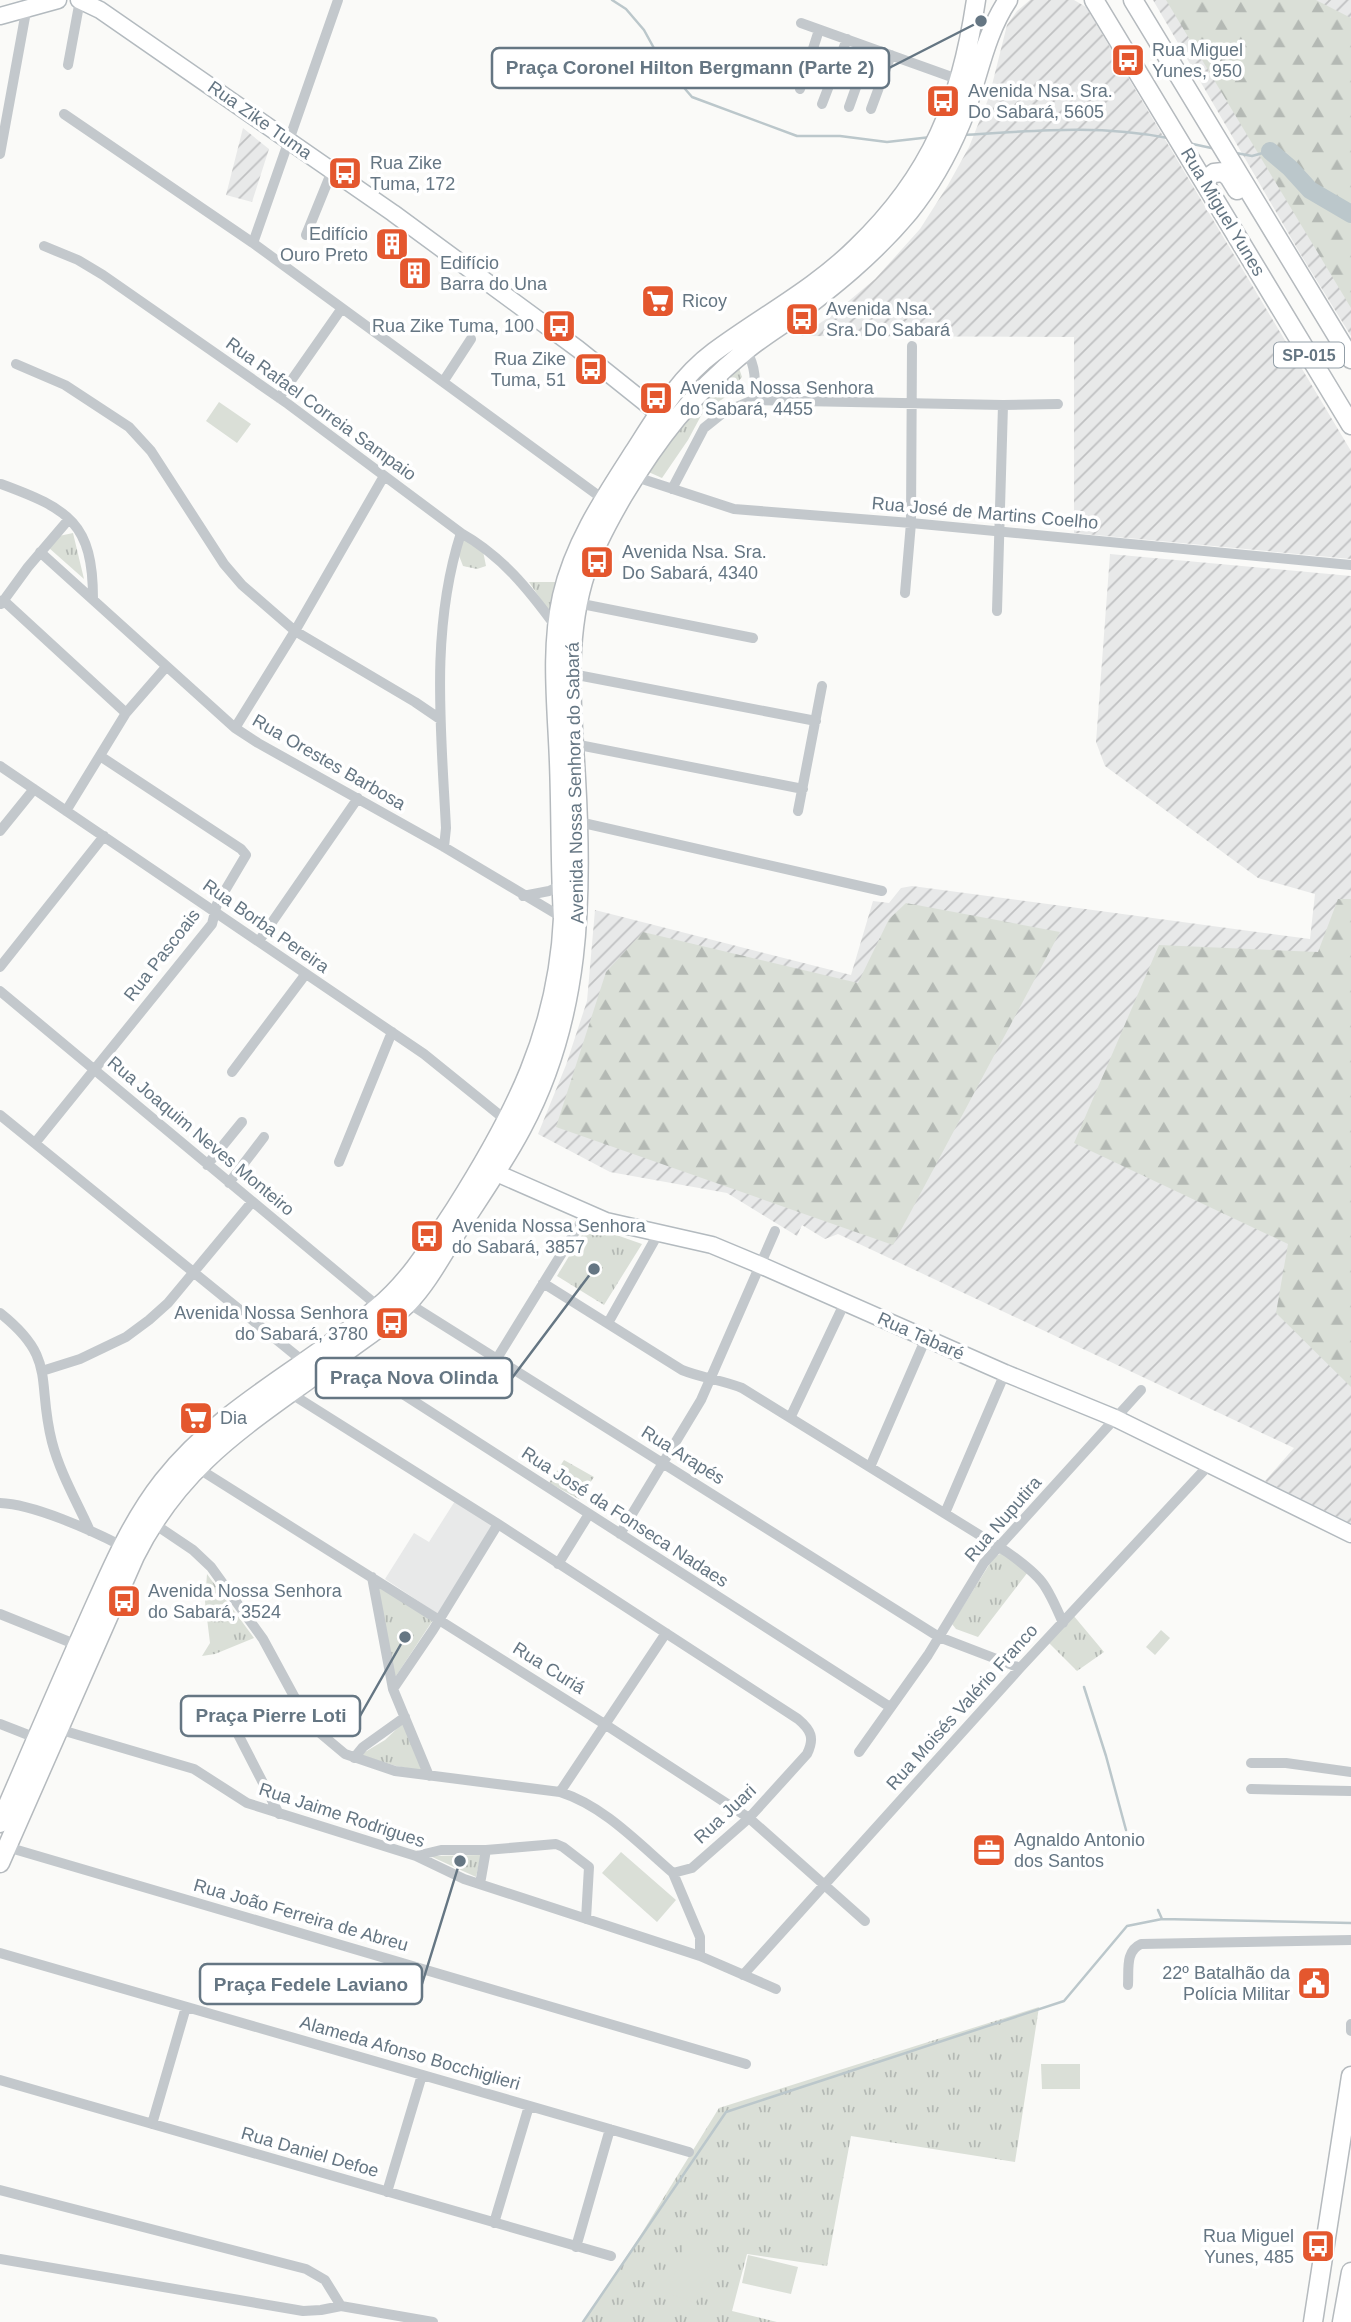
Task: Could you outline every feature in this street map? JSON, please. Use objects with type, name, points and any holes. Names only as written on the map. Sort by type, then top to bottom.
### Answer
[{"type":"main road","name":"Avenida Nossa Senhora do Sabará","points":[[665,418],[746,350],[814,301],[860,263],[911,209],[930,182],[962,122],[990,29],[1009,0]]},
{"type":"main road","name":"Rua Miguel Yunes","points":[[1133,0],[1351,359]]},
{"type":"main road","name":"Avenida Nossa Senhora do Sabará","points":[[4,1855],[58,1729],[122,1546],[150,1499],[183,1458],[214,1428],[379,1307],[422,1260],[523,1126],[542,1082],[569,993],[576,955],[579,822],[574,744],[573,626],[577,603],[597,544],[628,474],[665,418],[684,381],[712,354],[835,267],[882,221],[925,163],[943,130],[960,80],[971,1]]},
{"type":"main road","name":"Rua Miguel Yunes","points":[[1094,1],[1351,425]]},
{"type":"main road","points":[[1204,180],[1214,173],[1226,173],[1253,217],[1283,246]]},
{"type":"main road","name":"Avenida Nossa Senhora do Sabará","points":[[0,1823],[77,1645],[101,1612],[175,1491],[196,1467],[229,1438],[408,1303],[435,1266],[489,1169],[507,1121],[529,1076],[557,982],[564,918],[555,671],[556,627],[562,595],[573,558],[603,499],[628,474]]},
{"type":"main road","points":[[1313,2322],[1348,2129],[1351,2076]]},
{"type":"main road","points":[[1342,2322],[1351,2272]]},
{"type":"street","points":[[0,16],[28,3],[58,0]]},
{"type":"street","points":[[68,65],[79,0]]},
{"type":"street","name":"Rua Zike Tuma","points":[[79,0],[100,10],[393,213],[565,339],[665,418]]},
{"type":"street","points":[[253,243],[338,0]]},
{"type":"street","points":[[0,154],[28,3]]},
{"type":"street","points":[[801,23],[960,80]]},
{"type":"street","points":[[800,89],[819,30]]},
{"type":"street","points":[[822,104],[847,39]]},
{"type":"street","points":[[849,107],[870,48]]},
{"type":"street","points":[[871,108],[891,55]]},
{"type":"street","points":[[64,114],[253,243],[603,499]]},
{"type":"street","points":[[306,235],[332,171]]},
{"type":"street","name":"Rua Rafael Correia Sampaio","points":[[44,246],[78,260],[103,275],[279,398],[508,567],[523,582],[556,627]]},
{"type":"street","points":[[279,398],[342,308]]},
{"type":"street","points":[[443,382],[471,339]]},
{"type":"street","points":[[905,593],[911,523],[912,346]]},
{"type":"street","points":[[746,350],[752,360],[756,378],[753,400]]},
{"type":"street","points":[[16,364],[65,385],[129,427],[151,451],[224,564],[242,585],[295,631],[440,719]]},
{"type":"street","points":[[671,489],[705,428],[724,412],[753,400],[1058,404]]},
{"type":"street","points":[[997,611],[1003,405]]},
{"type":"street","name":"Rua José de Martins Coelho","points":[[628,474],[734,509],[1351,565]]},
{"type":"street","points":[[235,728],[295,631],[384,476]]},
{"type":"street","points":[[1,484],[38,498],[69,519],[83,538],[90,555],[93,600]]},
{"type":"street","points":[[69,519],[2,602],[126,713]]},
{"type":"street","points":[[444,847],[446,828],[439,663],[442,616],[461,533]]},
{"type":"street","name":"Rua Orestes Barbosa","points":[[40,552],[235,728],[564,918]]},
{"type":"street","points":[[577,603],[753,638]]},
{"type":"street","points":[[66,811],[126,713],[166,667]]},
{"type":"street","points":[[572,674],[816,721]]},
{"type":"street","points":[[799,811],[822,686]]},
{"type":"street","points":[[574,744],[803,789]]},
{"type":"street","name":"Rua Pascoais","points":[[35,1143],[212,924],[217,904],[245,859],[244,851],[100,755]]},
{"type":"street","name":"Rua Borba Pereira","points":[[0,766],[424,1054],[507,1121]]},
{"type":"street","points":[[0,831],[34,789]]},
{"type":"street","points":[[259,941],[358,798]]},
{"type":"street","points":[[579,822],[882,891]]},
{"type":"street","points":[[0,967],[104,835]]},
{"type":"street","points":[[523,896],[549,891],[562,885]]},
{"type":"street","points":[[232,1072],[305,975]]},
{"type":"street","name":"Rua Joaquim Neves Monteiro","points":[[0,991],[379,1307]]},
{"type":"street","points":[[340,1161],[392,1032]]},
{"type":"street","points":[[0,1115],[304,1362]]},
{"type":"street","points":[[207,1166],[242,1122]]},
{"type":"street","points":[[229,1183],[264,1138]]},
{"type":"street","name":"Rua Tabaré","points":[[489,1169],[586,1214],[658,1234],[712,1245],[760,1265],[1005,1373],[1115,1418],[1351,1534]]},
{"type":"street","points":[[42,1371],[80,1359],[126,1337],[159,1312],[251,1202]]},
{"type":"street","points":[[496,1360],[586,1214]]},
{"type":"street","points":[[620,1534],[701,1400],[775,1231]]},
{"type":"street","points":[[607,1323],[658,1234]]},
{"type":"street","points":[[543,1283],[682,1370],[742,1388],[791,1416],[998,1546],[1039,1577],[1049,1590],[1063,1623]]},
{"type":"street","points":[[791,1416],[845,1302]]},
{"type":"street","name":"Rua Arapés","points":[[408,1303],[939,1637],[1020,1668]]},
{"type":"street","points":[[0,1313],[19,1329],[39,1357],[48,1426],[54,1450],[90,1531]]},
{"type":"street","points":[[870,1467],[926,1338]]},
{"type":"street","name":"Rua José da Fonseca Nadaes","points":[[342,1355],[890,1707]]},
{"type":"street","points":[[945,1513],[1005,1373]]},
{"type":"street","name":"Rua Nuputira","points":[[859,1752],[998,1546],[1141,1390]]},
{"type":"street","name":"Rua Juari","points":[[290,1393],[799,1719],[811,1733],[812,1744],[807,1754],[749,1818],[692,1868],[673,1873]]},
{"type":"street","name":"Rua Moisés Valério Franco","points":[[743,1975],[1020,1668],[1209,1465]]},
{"type":"street","name":"Rua Curiá","points":[[196,1467],[749,1818],[865,1921]]},
{"type":"street","points":[[0,1503],[17,1504],[122,1546]]},
{"type":"street","points":[[558,1564],[589,1514]]},
{"type":"street","points":[[153,1523],[193,1550],[211,1567],[263,1639],[314,1728],[337,1748],[354,1758],[395,1771],[559,1792],[591,1805],[673,1873],[700,1937],[700,1956]]},
{"type":"street","points":[[393,1689],[498,1524]]},
{"type":"street","points":[[372,1577],[393,1689],[429,1776]]},
{"type":"street","points":[[0,1614],[77,1645]]},
{"type":"street","points":[[559,1792],[666,1633]]},
{"type":"street","points":[[225,1709],[279,1814]]},
{"type":"street","points":[[354,1758],[363,1747],[405,1717]]},
{"type":"street","points":[[0,1724],[36,1738]]},
{"type":"street","name":"Rua Jaime Rodrigues","points":[[58,1729],[194,1769],[238,1799],[416,1856],[456,1876],[700,1956],[776,1989]]},
{"type":"street","points":[[1251,1763],[1286,1763],[1351,1772]]},
{"type":"street","points":[[1251,1789],[1351,1791]]},
{"type":"street","points":[[416,1856],[432,1850],[486,1850],[549,1844],[563,1847],[589,1867],[586,1919]]},
{"type":"street","points":[[480,1884],[486,1850]]},
{"type":"street","name":"Rua João Ferreira de Abreu","points":[[4,1855],[746,2064]]},
{"type":"street","points":[[1128,1985],[1129,1955],[1141,1944],[1351,1940]]},
{"type":"street","name":"Alameda Afonso Bocchiglieri","points":[[0,1952],[689,2152]]},
{"type":"street","points":[[152,2124],[186,2007]]},
{"type":"street","points":[[1351,2024],[1351,2031]]},
{"type":"street","points":[[387,2192],[422,2075]]},
{"type":"street","name":"Rua Daniel Defoe","points":[[0,2080],[611,2256]]},
{"type":"street","points":[[494,2223],[529,2106]]},
{"type":"street","points":[[576,2246],[610,2129]]},
{"type":"street","points":[[0,2190],[306,2269],[326,2280],[341,2306]]},
{"type":"street","points":[[0,2259],[303,2311],[341,2306],[433,2322]]},
{"type":"shaded area","points":[[1030,0],[1074,0],[1086,7],[1351,451],[1351,559],[1074,533],[1074,337],[801,336],[832,315],[875,279],[920,229],[969,147],[989,97],[1007,25],[1017,11]]},
{"type":"shaded area","points":[[1153,0],[1351,0],[1351,336],[1301,255]]},
{"type":"shaded area","points":[[243,128],[269,149],[252,202],[226,195]]},
{"type":"shaded area","points":[[1110,554],[1351,576],[1351,1524],[1265,1481],[1294,1448],[838,1234],[825,1239],[802,1225],[797,1236],[727,1193],[610,1172],[538,1134],[566,1065],[587,1001],[595,910],[851,975],[873,901],[889,903],[901,888],[912,886],[1310,939],[1315,894],[1258,878],[1105,766],[1096,742]]},
{"type":"shaded area","points":[[455,1501],[492,1525],[438,1614],[385,1579],[414,1533],[429,1542]]},
{"type":"green space","points":[[1166,0],[1316,0],[1351,18],[1351,308]]},
{"type":"green space","points":[[738,365],[742,377],[724,398],[703,412],[662,478],[644,470],[675,427]]},
{"type":"green space","points":[[219,402],[251,424],[237,443],[206,421]]},
{"type":"green space","points":[[73,533],[84,579],[49,548],[59,536]]},
{"type":"green space","points":[[464,538],[483,551],[486,566],[477,569],[463,566],[458,553]]},
{"type":"green space","points":[[529,582],[559,582],[552,616]]},
{"type":"green space","points":[[1338,899],[1351,899],[1351,1387],[1276,1313],[1288,1244],[1074,1143],[1159,945],[1318,952]]},
{"type":"green space","points":[[906,903],[1060,932],[893,1245],[556,1127],[606,972],[643,932],[858,983],[889,919]]},
{"type":"green space","points":[[588,1225],[642,1244],[604,1305],[557,1276]]},
{"type":"green space","points":[[564,1460],[594,1477],[579,1499],[549,1483]]},
{"type":"green space","points":[[1002,1553],[1028,1572],[978,1637],[956,1629],[952,1624],[994,1557]]},
{"type":"green space","points":[[207,1574],[254,1638],[215,1654],[202,1656],[210,1643],[205,1602]]},
{"type":"green space","points":[[377,1585],[433,1620],[394,1679]]},
{"type":"green space","points":[[1073,1615],[1104,1652],[1077,1671],[1048,1642]]},
{"type":"green space","points":[[1161,1630],[1170,1638],[1155,1655],[1146,1647]]},
{"type":"green space","points":[[404,1722],[423,1771],[360,1755],[385,1740]]},
{"type":"green space","points":[[621,1852],[676,1900],[657,1922],[602,1873]]},
{"type":"green space","points":[[481,1855],[476,1877],[430,1856]]},
{"type":"green space","points":[[1039,2007],[1015,2162],[851,2136],[827,2266],[747,2254],[732,2311],[777,2322],[583,2322],[719,2108]]},
{"type":"green space","points":[[1041,2064],[1080,2064],[1080,2089],[1042,2089]]},
{"type":"green space","points":[[689,2233],[717,2243],[696,2303],[668,2293]]},
{"type":"green space","points":[[748,2255],[798,2267],[791,2294],[742,2283]]},
{"type":"waterway","points":[[612,0],[626,9],[644,30],[661,61],[692,97],[797,136],[840,136],[887,142],[931,137]]},
{"type":"waterway","points":[[962,135],[1091,130],[1168,138]]},
{"type":"waterway","points":[[1188,143],[1216,149]]},
{"type":"waterway","points":[[1236,153],[1252,156],[1270,151]]},
{"type":"waterway","points":[[1270,151],[1310,190],[1351,214]]},
{"type":"waterway","points":[[1084,1687],[1126,1830]]},
{"type":"waterway","points":[[1158,1910],[1162,1919],[1351,1923]]},
{"type":"waterway","points":[[583,2322],[726,2112],[1064,2001],[1127,1926],[1162,1919]]},
{"type":"place","name":"Praça Coronel Hilton Bergmann (Parte 2)","points":[[981,21]]},
{"type":"place","name":"Rua Miguel Yunes, 950","points":[[1128,60]]},
{"type":"place","name":"Avenida Nsa. Sra. Do Sabará, 5605","points":[[943,101]]},
{"type":"place","name":"Rua Zike Tuma, 172","points":[[345,173]]},
{"type":"place","name":"Edifício Ouro Preto","points":[[392,244]]},
{"type":"place","name":"Edifício Barra do Una","points":[[415,273]]},
{"type":"place","name":"Ricoy","points":[[658,301]]},
{"type":"place","name":"Avenida Nsa. Sra. Do Sabará","points":[[802,319]]},
{"type":"place","name":"Rua Zike Tuma, 100","points":[[559,326]]},
{"type":"place","name":"Rua Zike Tuma, 51","points":[[591,369]]},
{"type":"place","name":"Avenida Nossa Senhora do Sabará, 4455","points":[[656,398]]},
{"type":"place","name":"Avenida Nsa. Sra. Do Sabará, 4340","points":[[597,562]]},
{"type":"place","name":"Avenida Nossa Senhora do Sabará, 3857","points":[[427,1236]]},
{"type":"place","name":"Praça Nova Olinda","points":[[594,1269]]},
{"type":"place","name":"Avenida Nossa Senhora do Sabará, 3780","points":[[392,1323]]},
{"type":"place","name":"Dia","points":[[196,1418]]},
{"type":"place","name":"Avenida Nossa Senhora do Sabará, 3524","points":[[124,1601]]},
{"type":"place","name":"Praça Pierre Loti","points":[[405,1637]]},
{"type":"place","name":"Agnaldo Antonio dos Santos","points":[[989,1850]]},
{"type":"place","name":"Praça Fedele Laviano","points":[[460,1861]]},
{"type":"place","name":"22º Batalhão da Polícia Militar","points":[[1314,1983]]},
{"type":"place","name":"Rua Miguel Yunes, 485","points":[[1318,2246]]}]
